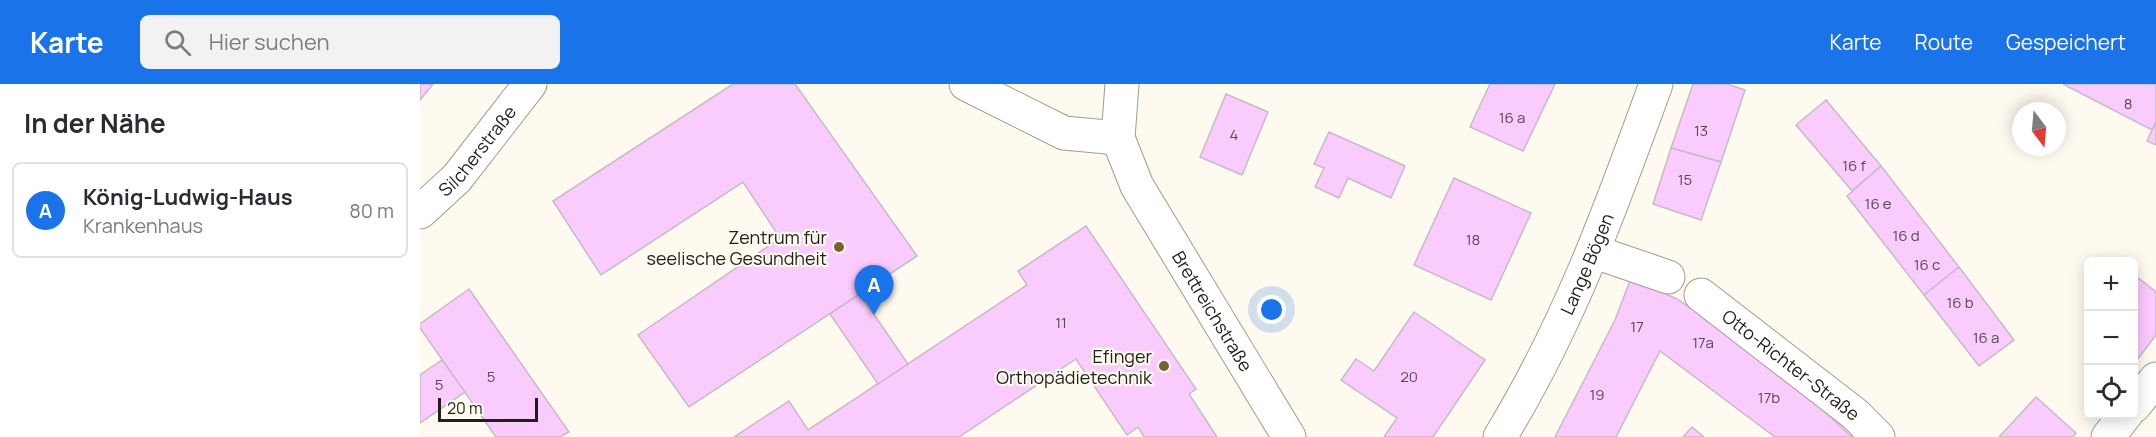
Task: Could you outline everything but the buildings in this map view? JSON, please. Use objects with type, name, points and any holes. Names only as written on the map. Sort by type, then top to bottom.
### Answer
[{"type":"street","name":"Silcherstraße","points":[[420,212],[457,178],[530,84]]},
{"type":"street","points":[[966,84],[1064,133],[1118,138],[1122,84]]},
{"type":"street","name":"Lange Bögen","points":[[1500,437],[1533,384],[1595,252],[1656,84]]},
{"type":"street","name":"Brettreichstraße","points":[[1118,138],[1137,186],[1289,437]]},
{"type":"street","points":[[1595,252],[1668,277]]},
{"type":"street","name":"Otto-Richter-Straße","points":[[1701,295],[1855,414],[1878,437]]},
{"type":"street","points":[[2138,400],[2156,379]]},
{"type":"street","points":[[2108,437],[2122,419]]},
{"type":"place","name":"Zentrum für seelische Gesundheit","points":[[839,247]]},
{"type":"place","name":"König-Ludwig-Haus","points":[[874,315]]},
{"type":"place","name":"Efinger Orthopädietechnik","points":[[1164,366]]}]
